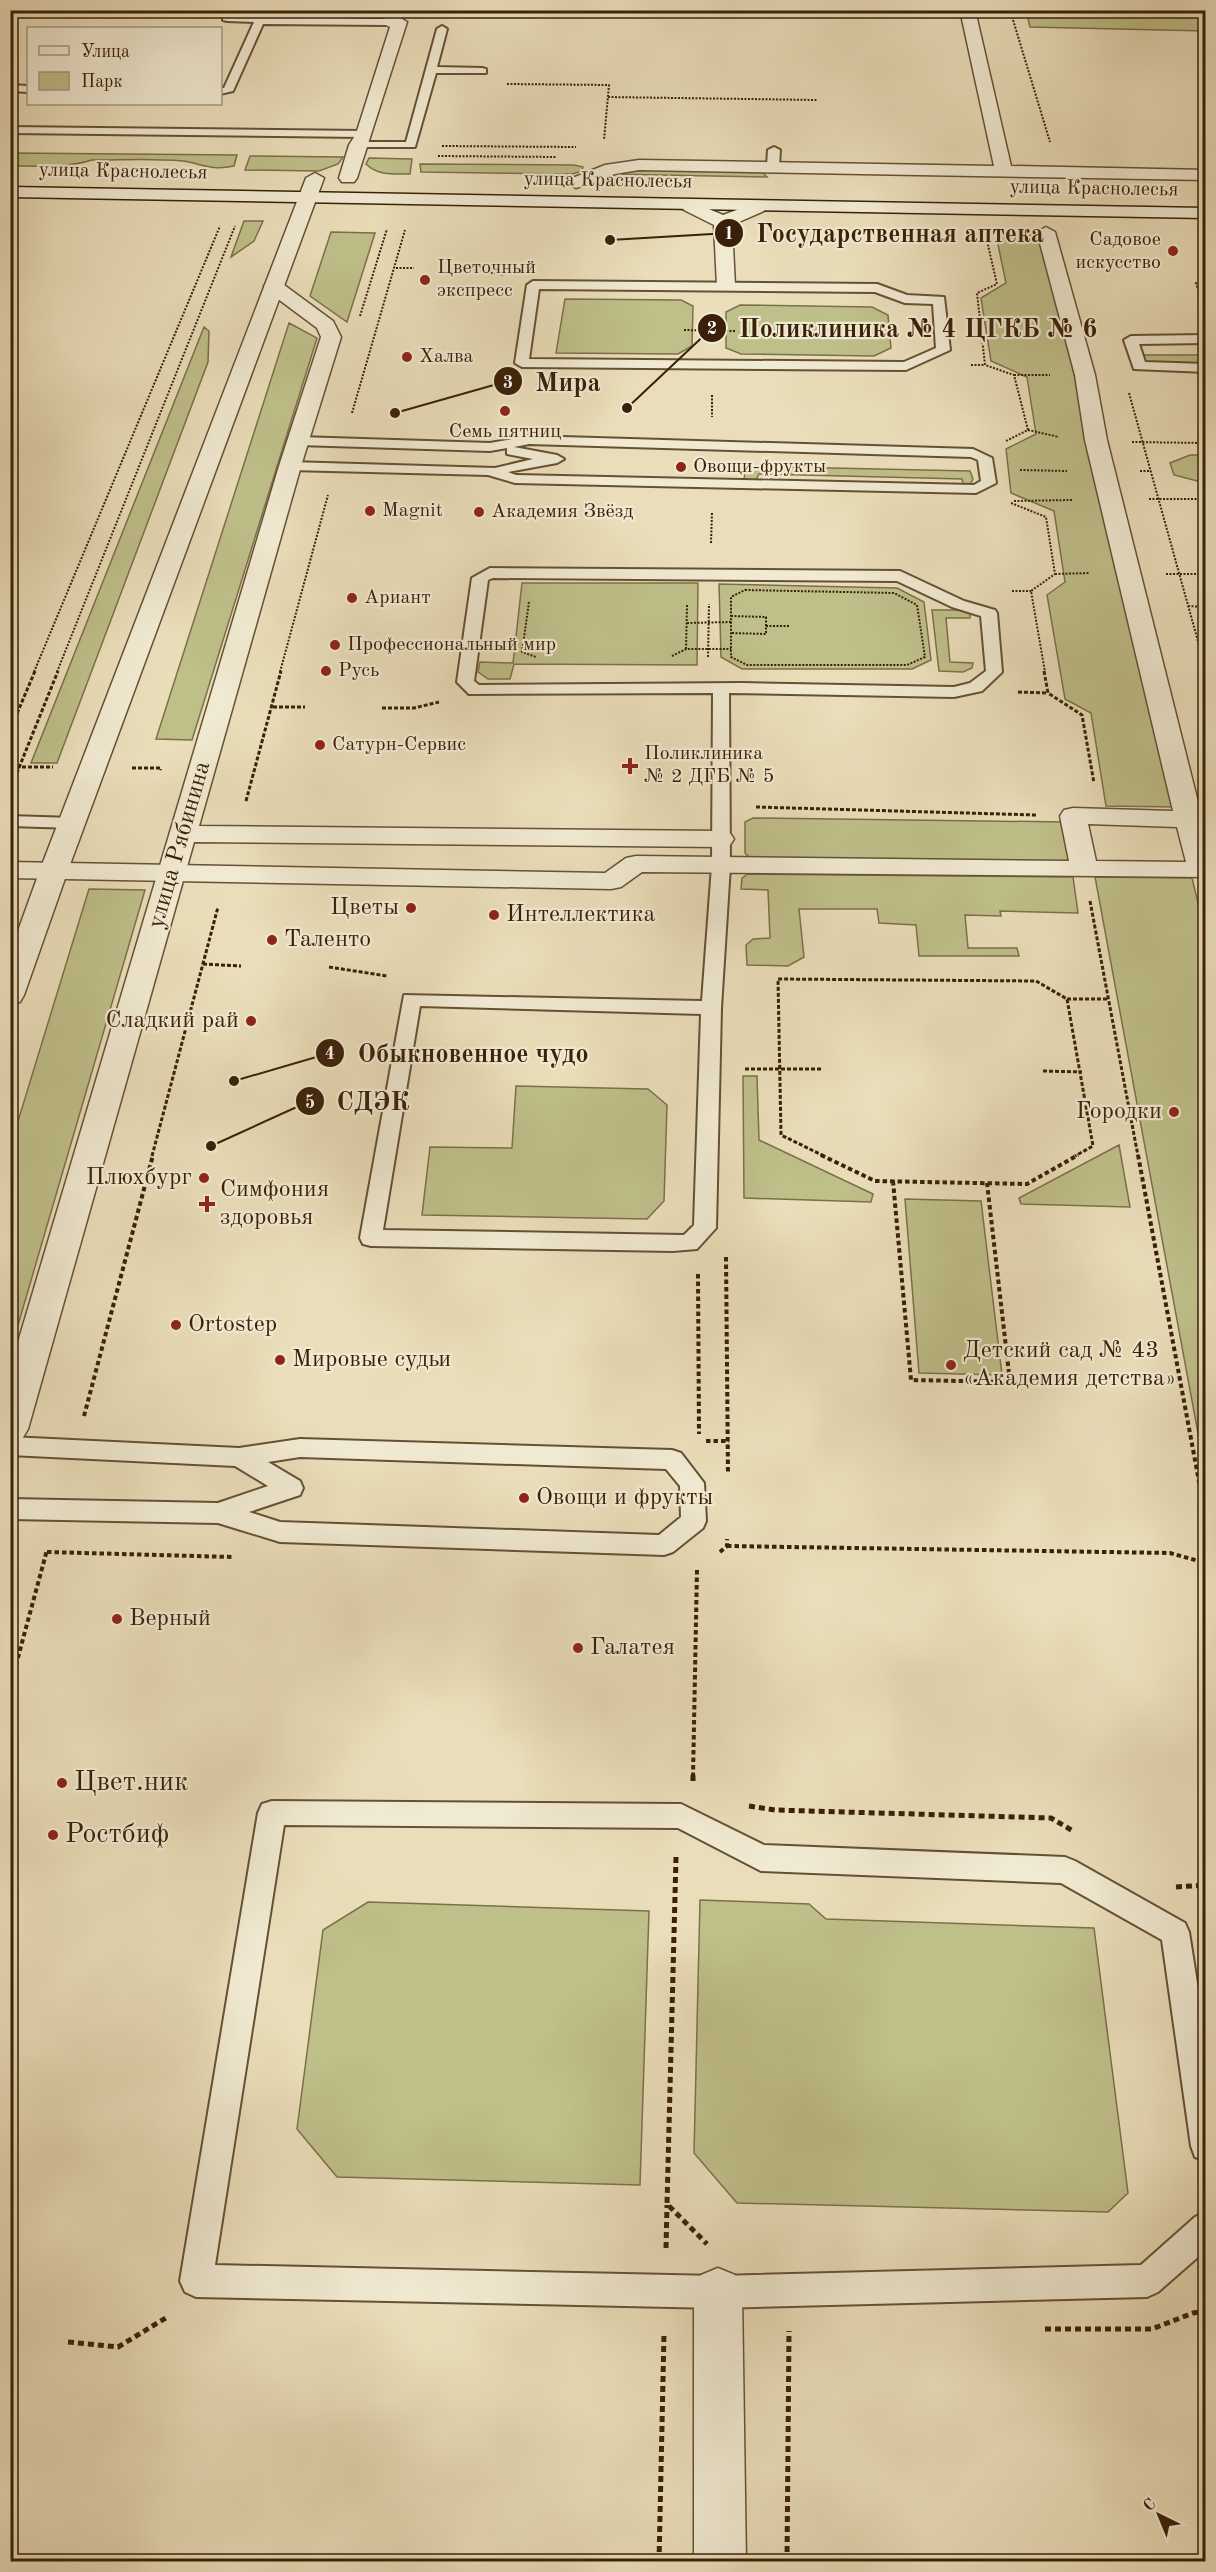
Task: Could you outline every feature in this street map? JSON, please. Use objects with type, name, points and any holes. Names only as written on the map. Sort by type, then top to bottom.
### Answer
[{"type":"street","points":[[967,10],[1004,172]]},
{"type":"street","points":[[348,178],[399,22],[389,16]]},
{"type":"street","name":"улица Краснолесья","points":[[634,184],[570,183],[611,169],[639,165],[773,158],[1004,172],[1206,175]]},
{"type":"street","points":[[292,177],[369,179]]},
{"type":"street","points":[[10,995],[54,870],[315,177]]},
{"type":"street","name":"улица Краснолесья","points":[[940,188],[1206,192]]},
{"type":"street","name":"улица Краснолесья","points":[[10,192],[690,206],[1206,213]]},
{"type":"street","points":[[690,206],[723,222],[758,207]]},
{"type":"street","points":[[723,222],[726,286]]},
{"type":"street","points":[[10,870],[611,880],[636,864],[1084,869],[1204,879],[1196,835],[1101,461],[1085,375],[1046,232]]},
{"type":"street","name":"улица Рябинина","points":[[10,1429],[290,466],[331,337],[326,325],[273,286]]},
{"type":"street","points":[[1084,869],[1073,816],[1100,816],[1196,835]]},
{"type":"street","points":[[183,834],[721,839]]},
{"type":"street","points":[[720,2562],[731,2304]]},
{"type":"lane","points":[[222,91],[228,91],[260,21],[274,16],[389,16]]},
{"type":"lane","points":[[227,18],[261,18],[260,21]]},
{"type":"lane","points":[[10,130],[360,140],[411,145],[442,29]]},
{"type":"lane","points":[[431,70],[482,71]]},
{"type":"lane","points":[[10,88],[27,89]]},
{"type":"lane","points":[[533,285],[726,286],[877,288],[905,299],[939,300],[943,351],[906,366],[522,363],[533,285]]},
{"type":"lane","points":[[1206,339],[1131,340],[1139,366],[1206,368]]},
{"type":"lane","points":[[489,471],[514,478],[724,484],[975,489],[989,483],[985,458],[974,453],[529,440],[490,447]]},
{"type":"lane","points":[[290,466],[489,471],[557,459],[490,447],[299,441]]},
{"type":"lane","points":[[722,447],[724,484]]},
{"type":"lane","points":[[490,573],[900,576],[958,604],[989,613],[994,672],[976,687],[954,692],[721,688],[475,690],[465,682],[480,578],[490,573]]},
{"type":"lane","points":[[711,1008],[411,999],[371,1238],[689,1243],[705,1228],[711,1008],[721,866],[721,688]]},
{"type":"lane","points":[[10,821],[73,823]]},
{"type":"lane","points":[[10,1446],[239,1457],[300,1448],[672,1460],[692,1482],[694,1521],[664,1545],[280,1532],[218,1514],[10,1509]]},
{"type":"lane","points":[[218,1514],[291,1488],[239,1457]]},
{"type":"lane","points":[[1206,2146],[1175,1932],[1065,1870],[761,1858],[686,1806],[272,1813],[196,2281],[665,2289],[731,2304],[1147,2281],[1206,2228]]},
{"type":"path","points":[[1010,10],[1052,150]]},
{"type":"path","points":[[507,84],[609,85],[603,148]]},
{"type":"path","points":[[608,97],[817,100]]},
{"type":"path","points":[[10,790],[237,221]]},
{"type":"path","points":[[10,730],[221,223]]},
{"type":"path","points":[[343,443],[407,224]]},
{"type":"path","points":[[984,231],[997,284],[977,293],[985,365],[1014,375],[1028,430],[998,446]]},
{"type":"path","points":[[396,268],[414,268]]},
{"type":"path","points":[[1206,283],[1196,283],[1206,311]]},
{"type":"path","points":[[735,322],[735,338]]},
{"type":"path","points":[[683,337],[684,330],[735,330]]},
{"type":"path","points":[[1127,387],[1206,670]]},
{"type":"path","points":[[1142,443],[1206,443]]},
{"type":"path","points":[[236,835],[273,707],[336,467]]},
{"type":"path","points":[[1158,499],[1206,499]]},
{"type":"path","points":[[1006,501],[1046,517],[1055,574],[1030,591],[1048,693],[1082,716],[1100,816]]},
{"type":"path","points":[[746,590],[894,593],[917,605],[925,657],[907,665],[747,665],[731,657],[731,622],[731,597],[746,590]]},
{"type":"path","points":[[530,594],[522,652],[537,658]]},
{"type":"path","points":[[686,649],[688,595]]},
{"type":"path","points":[[1188,606],[1206,606]]},
{"type":"path","points":[[731,616],[766,617],[766,634],[731,633]]},
{"type":"path","points":[[687,623],[731,622]]},
{"type":"path","points":[[766,626],[789,626]]},
{"type":"path","points":[[666,659],[686,649],[731,650]]},
{"type":"path","points":[[273,707],[305,707]]},
{"type":"path","points":[[1084,869],[1206,1519]]},
{"type":"path","points":[[76,1450],[226,873]]},
{"type":"path","points":[[203,964],[241,966]]},
{"type":"path","points":[[329,967],[387,976],[392,980]]},
{"type":"path","points":[[1067,999],[1082,1072],[1093,1146],[1027,1184],[874,1181],[781,1135],[778,979],[1036,981],[1067,999],[1107,999]]},
{"type":"path","points":[[736,1069],[822,1069]]},
{"type":"path","points":[[1043,1071],[1082,1072]]},
{"type":"path","points":[[894,1181],[910,1380],[1010,1382],[987,1183]]},
{"type":"path","points":[[717,1257],[726,1257]]},
{"type":"path","points":[[698,1267],[699,1442]]},
{"type":"path","points":[[10,1687],[56,1510]]},
{"type":"path","points":[[727,1546],[1170,1553],[1206,1563]]},
{"type":"path","points":[[659,2562],[675,1863],[686,1806],[697,1569]]},
{"type":"path","points":[[686,1806],[1051,1818],[1081,1836]]},
{"type":"path","points":[[1171,1888],[1206,1885]]},
{"type":"path","points":[[667,2204],[731,2304],[789,2328],[801,2328]]},
{"type":"path","points":[[169,2316],[171,2304]]},
{"type":"path","points":[[731,2304],[789,2328]]},
{"type":"path","points":[[1035,2329],[1152,2329],[1193,2313],[1206,2311]]},
{"type":"path","points":[[68,2342],[118,2347],[169,2316],[180,2316]]},
{"type":"path","points":[[787,2562],[789,2328]]},
{"type":"green space","points":[[1026,11],[1205,11],[1205,31],[1030,27]]},
{"type":"green space","points":[[11,153],[237,155],[234,166],[219,168],[183,161],[149,159],[92,160],[62,165],[11,166]]},
{"type":"green space","points":[[250,156],[343,157],[338,164],[319,171],[245,170]]},
{"type":"green space","points":[[369,158],[412,159],[410,174],[386,174],[376,171],[366,164]]},
{"type":"green space","points":[[420,164],[574,165],[583,167],[582,171],[572,174],[421,172]]},
{"type":"green space","points":[[759,169],[767,177],[607,174],[624,170]]},
{"type":"green space","points":[[244,221],[263,221],[254,241],[231,257]]},
{"type":"green space","points":[[331,232],[375,233],[347,322],[310,296]]},
{"type":"green space","points":[[996,235],[1041,235],[1177,807],[1106,806],[1091,713],[1065,699],[1047,595],[1065,582],[1054,511],[1011,493],[1006,449],[1036,434],[1027,377],[991,361],[981,298],[1006,283]]},
{"type":"green space","points":[[565,299],[681,300],[693,306],[692,346],[678,354],[556,353]]},
{"type":"green space","points":[[740,305],[872,307],[888,315],[891,348],[874,356],[741,354],[726,348],[726,312]]},
{"type":"green space","points":[[289,323],[317,338],[192,740],[156,739]]},
{"type":"green space","points":[[204,327],[209,331],[208,362],[57,763],[31,763]]},
{"type":"green space","points":[[1144,355],[1205,355],[1205,365],[1151,364],[1145,361]]},
{"type":"green space","points":[[1190,455],[1205,455],[1205,483],[1174,475],[1170,463]]},
{"type":"green space","points":[[745,466],[970,471],[973,479],[970,485],[963,484],[962,479],[759,474],[756,480],[744,480]]},
{"type":"green space","points":[[522,583],[698,583],[697,665],[514,664],[510,679],[488,679],[478,672],[480,662],[513,663]]},
{"type":"green space","points":[[719,584],[897,588],[924,602],[931,660],[912,669],[742,669],[721,657]]},
{"type":"green space","points":[[932,610],[963,610],[970,613],[970,618],[946,618],[950,662],[973,663],[972,668],[963,672],[939,671]]},
{"type":"green space","points":[[753,818],[1067,822],[1073,861],[752,860],[745,853],[745,822]]},
{"type":"green space","points":[[748,874],[1073,877],[1078,913],[1000,911],[1001,916],[965,915],[968,948],[1017,948],[1019,956],[919,956],[916,925],[879,923],[877,909],[799,909],[804,957],[788,966],[747,965],[746,945],[753,939],[770,938],[768,890],[741,889],[742,878]]},
{"type":"green space","points":[[1095,877],[1192,878],[1205,932],[1205,1471]]},
{"type":"green space","points":[[89,889],[145,890],[11,1349],[11,1144]]},
{"type":"green space","points":[[743,1076],[757,1076],[759,1140],[873,1194],[871,1202],[744,1198]]},
{"type":"green space","points":[[516,1086],[648,1089],[667,1105],[664,1201],[647,1219],[422,1215],[430,1147],[512,1148]]},
{"type":"green space","points":[[1119,1145],[1130,1207],[1021,1204],[1019,1198]]},
{"type":"green space","points":[[905,1199],[981,1201],[1002,1375],[919,1373]]},
{"type":"green space","points":[[700,1900],[809,1904],[826,1919],[1094,1928],[1128,2193],[1108,2212],[737,2203],[694,2153]]},
{"type":"green space","points":[[368,1902],[649,1911],[640,2185],[337,2177],[297,2129],[323,1930]]},
{"type":"place","name":"Государственная аптека","points":[[610,240]]},
{"type":"place","name":"Садовое искусство","points":[[1173,251]]},
{"type":"place","name":"Цветочный экспресс","points":[[425,280]]},
{"type":"place","name":"Халва","points":[[407,357]]},
{"type":"place","name":"Поликлиника № 4 ЦГКБ № 6","points":[[627,408]]},
{"type":"place","name":"Семь пятниц","points":[[505,411]]},
{"type":"place","name":"Мира","points":[[395,413]]},
{"type":"place","name":"Овощи-фрукты","points":[[681,467]]},
{"type":"place","name":"Magnit","points":[[370,511]]},
{"type":"place","name":"Академия Звёзд","points":[[479,512]]},
{"type":"place","name":"Ариант","points":[[352,598]]},
{"type":"place","name":"Профессиональный мир","points":[[335,645]]},
{"type":"place","name":"Русь","points":[[326,671]]},
{"type":"place","name":"Сатурн-Сервис","points":[[320,745]]},
{"type":"place","name":"Поликлиника № 2 ДГБ № 5","points":[[630,766]]},
{"type":"place","name":"Цветы","points":[[411,908]]},
{"type":"place","name":"Интеллектика","points":[[494,915]]},
{"type":"place","name":"Таленто","points":[[272,940]]},
{"type":"place","name":"Сладкий рай","points":[[251,1021]]},
{"type":"place","name":"Обыкновенное чудо","points":[[234,1081]]},
{"type":"place","name":"Городки","points":[[1174,1112]]},
{"type":"place","name":"СДЭК","points":[[211,1146]]},
{"type":"place","name":"Плюхбург","points":[[204,1178]]},
{"type":"place","name":"Симфония здоровья","points":[[207,1204]]},
{"type":"place","name":"Ortostep","points":[[176,1325]]},
{"type":"place","name":"Мировые судьи","points":[[280,1360]]},
{"type":"place","name":"Детский сад № 43 «Академия детства»","points":[[951,1365]]},
{"type":"place","name":"Овощи и фрукты","points":[[524,1498]]},
{"type":"place","name":"Верный","points":[[117,1619]]},
{"type":"place","name":"Галатея","points":[[578,1648]]},
{"type":"place","name":"Цвет.ник","points":[[62,1783]]},
{"type":"place","name":"Ростбиф","points":[[53,1835]]}]
